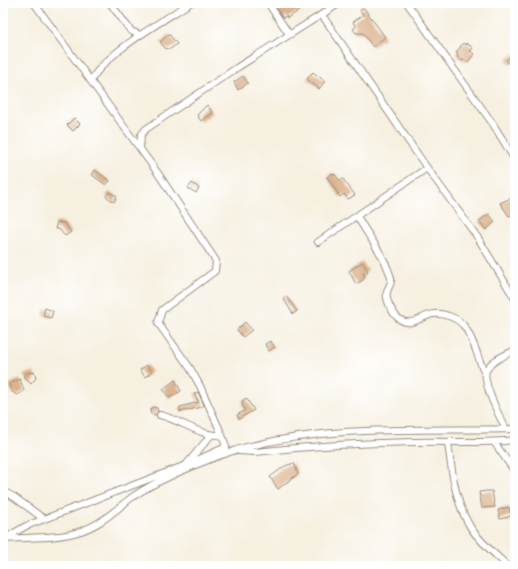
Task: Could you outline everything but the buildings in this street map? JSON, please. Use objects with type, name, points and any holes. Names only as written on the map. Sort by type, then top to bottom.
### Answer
[{"type":"street","points":[[34,3],[141,148],[216,261],[215,271],[162,310],[158,323],[190,368],[222,435],[226,447],[225,454]]},
{"type":"street","points":[[110,3],[131,31],[140,35]]},
{"type":"street","points":[[91,81],[101,66],[140,35],[190,3]]},
{"type":"street","points":[[268,3],[289,34]]},
{"type":"street","points":[[141,148],[141,135],[146,129],[289,34],[340,3]]},
{"type":"street","points":[[407,3],[493,124],[515,160]]},
{"type":"street","points":[[322,14],[427,168],[478,238],[515,299]]},
{"type":"street","points":[[318,242],[388,193],[427,168]]},
{"type":"street","points":[[357,216],[379,252],[391,279],[391,285],[387,292],[387,300],[397,317],[403,321],[411,322],[421,320],[434,314],[457,320],[466,330],[485,374],[488,389],[506,429]]},
{"type":"street","points":[[485,374],[487,368],[493,363],[515,350]]},
{"type":"street","points":[[160,416],[176,420],[211,435],[222,435]]},
{"type":"street","points":[[3,539],[78,532],[94,525],[116,512],[132,498],[183,472],[235,451],[310,435],[375,430],[515,429]]},
{"type":"street","points":[[183,472],[186,465],[211,435]]},
{"type":"street","points":[[235,451],[255,452],[324,445],[494,442],[515,440]]},
{"type":"street","points":[[494,442],[515,472]]},
{"type":"street","points":[[448,443],[455,488],[468,523],[476,534],[508,566]]},
{"type":"street","points":[[3,539],[18,529],[186,465],[226,447]]},
{"type":"street","points":[[3,491],[14,497],[44,519]]}]
